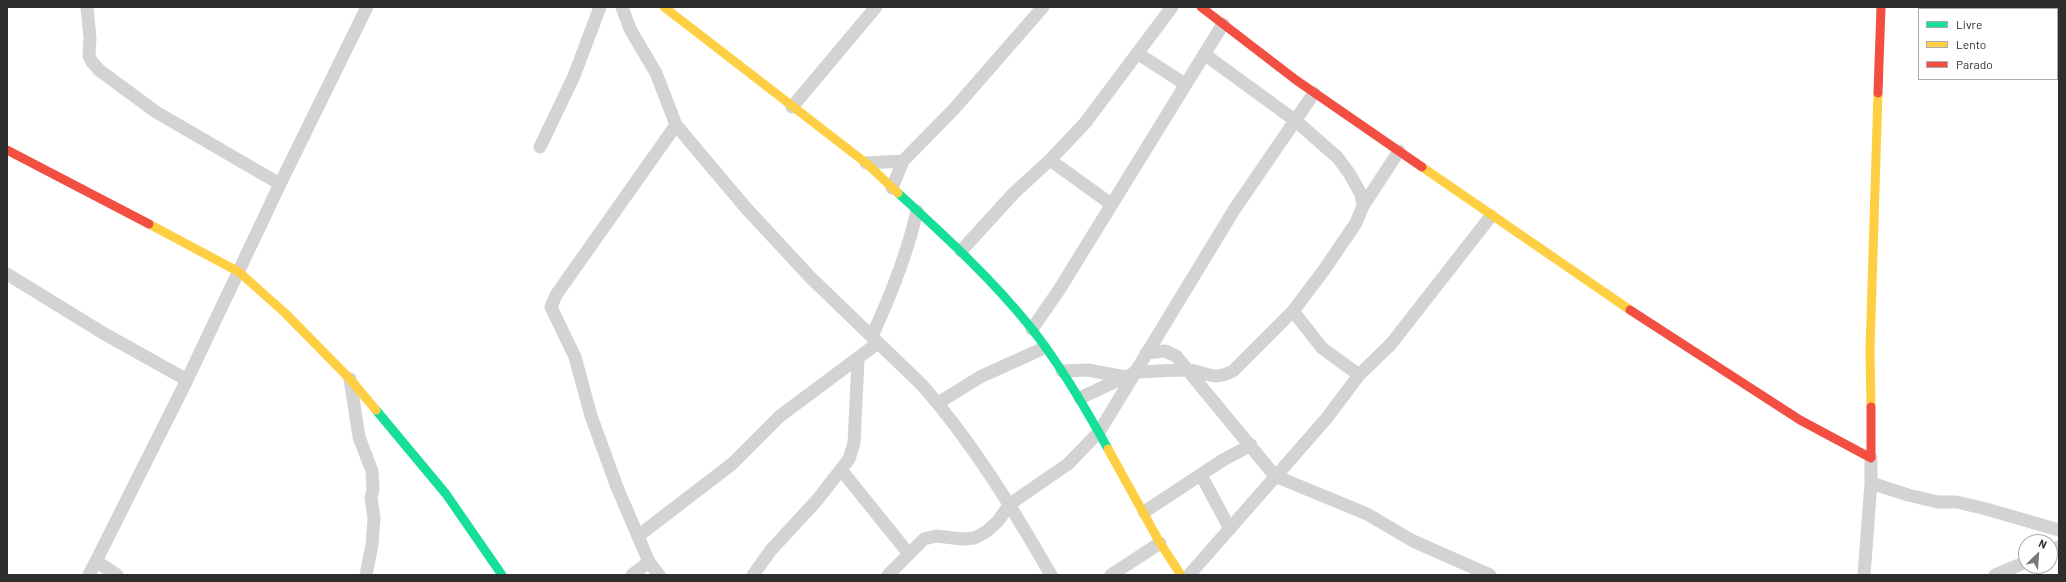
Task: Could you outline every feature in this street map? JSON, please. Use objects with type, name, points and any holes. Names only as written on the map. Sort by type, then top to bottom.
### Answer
[{"type":"street","points":[[87,7],[90,38],[89,56],[99,70],[156,112],[280,184]]},
{"type":"street","points":[[89,575],[187,380],[280,184],[367,7]]},
{"type":"street","points":[[540,147],[574,76],[600,7]]},
{"type":"street","points":[[622,7],[630,29],[656,73],[676,125],[746,208],[810,277],[922,385],[938,403],[1010,504],[1051,575]]},
{"type":"street","points":[[664,7],[792,108],[866,162],[892,188],[962,251],[1032,329],[1044,348],[1062,371],[1080,398],[1160,543],[1181,575]]},
{"type":"street","points":[[792,108],[876,7]]},
{"type":"street","points":[[892,188],[903,161],[954,109],[1043,7]]},
{"type":"street","points":[[962,251],[1014,193],[1050,160],[1085,123],[1172,7]]},
{"type":"street","points":[[1201,7],[1314,93],[1605,293],[1800,420],[1871,458]]},
{"type":"street","points":[[1864,575],[1871,483],[1870,350],[1881,7]]},
{"type":"street","points":[[1032,329],[1059,290],[1223,24]]},
{"type":"street","points":[[1137,53],[1185,84]]},
{"type":"street","points":[[1204,54],[1296,121],[1343,163],[1361,194],[1363,206]]},
{"type":"street","points":[[888,575],[924,539],[936,536],[962,539],[975,538],[998,521],[1010,504],[1068,464],[1099,432],[1131,374],[1146,353],[1234,210],[1314,93]]},
{"type":"street","points":[[659,575],[649,562],[617,487],[591,416],[574,358],[552,307],[556,295],[676,125]]},
{"type":"street","points":[[7,150],[239,272],[285,314],[350,379],[446,494],[502,575]]},
{"type":"street","points":[[1062,371],[1088,370],[1131,374],[1186,369],[1212,376],[1222,376],[1233,371],[1292,311],[1346,238],[1363,206],[1399,151]]},
{"type":"street","points":[[1050,160],[1111,204]]},
{"type":"street","points":[[866,162],[903,161]]},
{"type":"street","points":[[638,536],[732,464],[780,416],[858,360],[875,340],[882,316],[907,252],[917,211]]},
{"type":"street","points":[[1189,575],[1326,419],[1359,375],[1391,344],[1411,321],[1491,216]]},
{"type":"street","points":[[7,274],[103,333],[187,380]]},
{"type":"street","points":[[1292,311],[1322,348],[1359,375]]},
{"type":"street","points":[[860,325],[882,316]]},
{"type":"street","points":[[938,403],[986,374],[1044,348]]},
{"type":"street","points":[[1146,353],[1166,351],[1176,356],[1251,445],[1275,476],[1368,514],[1413,541],[1490,575]]},
{"type":"street","points":[[753,575],[771,550],[842,471],[852,453],[858,360]]},
{"type":"street","points":[[1080,398],[1131,374]]},
{"type":"street","points":[[350,379],[359,437],[372,477],[371,498],[374,518],[372,545],[366,575]]},
{"type":"street","points":[[1144,512],[1224,460],[1251,445]]},
{"type":"street","points":[[842,471],[909,554]]},
{"type":"street","points":[[1201,475],[1230,528]]},
{"type":"street","points":[[1871,483],[1908,495],[1938,502],[1957,502],[2059,530]]},
{"type":"street","points":[[1111,575],[1160,543]]},
{"type":"street","points":[[96,561],[116,575]]},
{"type":"street","points":[[632,575],[649,562]]},
{"type":"street","points":[[1995,575],[2018,565]]},
{"type":"traffic: fast","points":[[898,193],[984,275],[1032,329],[1053,357],[1108,449]]},
{"type":"traffic: fast","points":[[376,410],[446,494],[502,575]]},
{"type":"traffic: slow","points":[[664,7],[866,163],[898,193]]},
{"type":"traffic: slow","points":[[1871,407],[1870,350],[1878,93]]},
{"type":"traffic: slow","points":[[1422,167],[1630,310]]},
{"type":"traffic: slow","points":[[149,224],[239,272],[285,313],[350,379],[376,410]]},
{"type":"traffic: slow","points":[[1108,449],[1160,543],[1181,575]]},
{"type":"traffic: jam","points":[[1201,7],[1296,80],[1422,167]]},
{"type":"traffic: jam","points":[[1878,93],[1881,7]]},
{"type":"traffic: jam","points":[[7,150],[149,224]]},
{"type":"traffic: jam","points":[[1630,310],[1800,420],[1871,458],[1871,407]]}]
